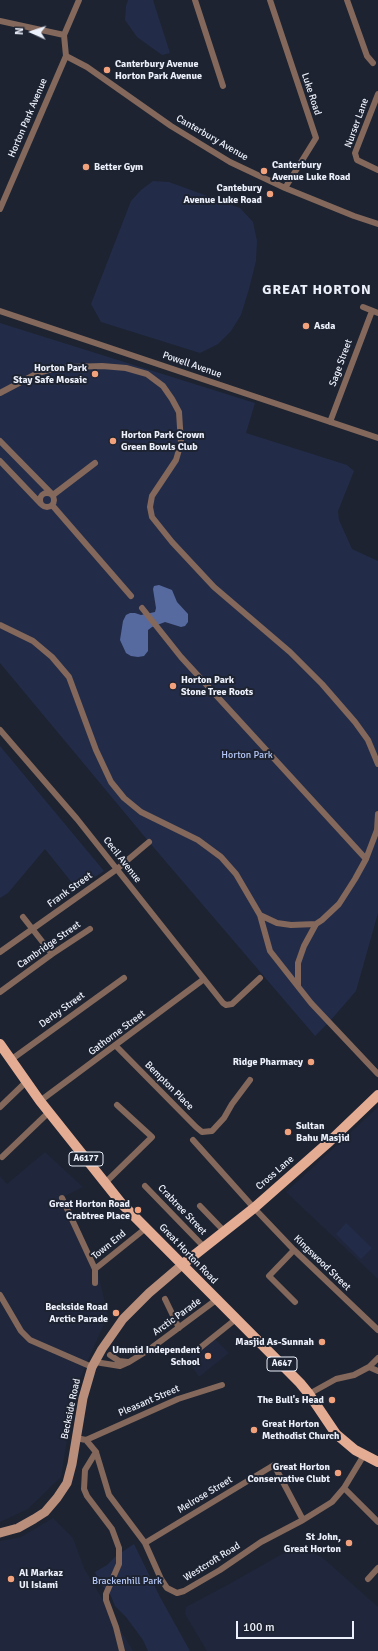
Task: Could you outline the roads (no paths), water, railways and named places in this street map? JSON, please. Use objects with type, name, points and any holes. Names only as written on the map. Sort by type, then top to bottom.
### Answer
[{"type":"main road","name":"Great Horton Road","points":[[1,1047],[12,1058],[40,1101],[122,1204],[183,1264],[216,1300],[265,1347],[309,1394],[336,1434],[355,1450],[378,1462]]},
{"type":"main road","name":"Cross Lane","points":[[183,1264],[254,1208],[330,1141],[378,1095]]},
{"type":"street","points":[[66,56],[64,35],[78,0]]},
{"type":"street","points":[[196,0],[223,86]]},
{"type":"street","name":"Luke Road","points":[[270,0],[316,138],[285,188]]},
{"type":"street","points":[[347,0],[367,56],[374,63]]},
{"type":"street","points":[[0,21],[64,35]]},
{"type":"street","name":"Canterbury Avenue","points":[[66,56],[86,67],[171,126],[230,162],[285,188],[354,216],[378,224]]},
{"type":"street","name":"Horton Park Avenue","points":[[0,209],[66,56]]},
{"type":"street","name":"Nurser Lane","points":[[378,95],[355,153],[357,160],[378,170]]},
{"type":"street","points":[[363,307],[378,313]]},
{"type":"street","name":"Sage Street","points":[[330,422],[372,310]]},
{"type":"street","name":"Powell Avenue","points":[[0,311],[378,438]]},
{"type":"street","points":[[0,393],[36,374],[49,370],[71,367],[102,366],[126,368],[147,374],[163,386],[179,412],[181,443],[176,460],[152,496],[150,507],[152,517],[172,542],[214,587],[290,652],[322,684],[355,722],[368,740],[378,764]]},
{"type":"street","points":[[0,442],[52,495],[54,499],[52,505]]},
{"type":"street","points":[[0,461],[41,504],[48,507],[52,505]]},
{"type":"street","points":[[52,495],[96,463]]},
{"type":"street","points":[[15,476],[26,469]]},
{"type":"street","points":[[41,504],[39,500],[42,494],[48,492],[52,495]]},
{"type":"street","points":[[52,505],[131,596]]},
{"type":"street","points":[[142,608],[181,657],[366,859]]},
{"type":"street","points":[[0,625],[33,641],[52,657],[69,676],[96,750],[111,782],[124,798],[141,812],[198,840],[221,857],[236,874],[260,915],[270,951],[311,1003],[378,1074]]},
{"type":"street","name":"Cecil Avenue","points":[[0,730],[77,819],[226,1005],[232,1004],[260,978]]},
{"type":"street","points":[[298,986],[298,963],[304,946],[316,924],[339,904],[366,859],[377,830],[378,814]]},
{"type":"street","name":"Frank Street","points":[[0,952],[117,869],[149,842]]},
{"type":"street","points":[[260,915],[277,923],[291,925],[316,924]]},
{"type":"street","points":[[23,917],[52,954]]},
{"type":"street","name":"Cambridge Street","points":[[0,992],[52,954],[90,929]]},
{"type":"street","name":"Derby Street","points":[[12,1058],[124,978]]},
{"type":"street","name":"Gathorne Street","points":[[40,1101],[116,1046],[204,979]]},
{"type":"street","name":"Bempton Place","points":[[116,1046],[202,1132],[212,1131],[224,1118],[232,1104],[250,1080]]},
{"type":"street","points":[[0,1107],[27,1081]]},
{"type":"street","points":[[105,1183],[152,1137],[118,1105]]},
{"type":"street","points":[[2,1157],[49,1112]]},
{"type":"street","name":"Kingswood Street","points":[[193,1140],[294,1250],[378,1330]]},
{"type":"street","name":"Crabtree Street","points":[[145,1186],[205,1248]]},
{"type":"street","points":[[62,1198],[96,1269]]},
{"type":"street","points":[[200,1206],[224,1232]]},
{"type":"street","name":"Town End","points":[[95,1283],[96,1269],[146,1228]]},
{"type":"street","points":[[294,1250],[269,1276],[295,1302]]},
{"type":"street","name":"Beckside Road","points":[[0,1533],[18,1528],[34,1519],[44,1512],[57,1498],[67,1483],[72,1464],[82,1398],[93,1364],[123,1319],[149,1293],[183,1264]]},
{"type":"street","name":"Arctic Parade","points":[[0,1295],[21,1331],[30,1340],[93,1364],[120,1366],[129,1362],[179,1328],[216,1300]]},
{"type":"street","points":[[165,1299],[179,1328]]},
{"type":"street","points":[[196,1351],[236,1319]]},
{"type":"street","points":[[110,1355],[119,1361],[129,1362]]},
{"type":"street","points":[[309,1394],[336,1379],[354,1375],[369,1367],[378,1358]]},
{"type":"street","points":[[369,1367],[378,1371]]},
{"type":"street","name":"Pleasant Street","points":[[86,1440],[178,1399],[222,1385]]},
{"type":"street","points":[[76,1438],[86,1440]]},
{"type":"street","name":"Westcroft Road","points":[[86,1440],[96,1452],[109,1495],[145,1543],[161,1579],[167,1588],[177,1593],[184,1591],[220,1570],[261,1542],[303,1520],[332,1502],[344,1488],[364,1455]]},
{"type":"street","points":[[96,1452],[85,1470],[84,1490],[112,1530],[119,1548],[119,1564],[106,1594],[106,1600],[116,1627],[122,1651]]},
{"type":"street","name":"Melrose Street","points":[[145,1543],[274,1465],[303,1520]]},
{"type":"street","points":[[344,1488],[378,1522]]},
{"type":"street","points":[[368,1579],[378,1568]]},
{"type":"place","name":"Canterbury Avenue Horton Park Avenue","points":[[107,70]]},
{"type":"place","name":"Better Gym","points":[[86,167]]},
{"type":"place","name":"Canterbury Avenue Luke Road","points":[[264,171]]},
{"type":"place","name":"Cantebury Avenue Luke Road","points":[[270,194]]},
{"type":"place","name":"Asda","points":[[306,326]]},
{"type":"place","name":"Horton Park Stay Safe Mosaic","points":[[95,374]]},
{"type":"place","name":"Horton Park Crown Green Bowls Club","points":[[113,441]]},
{"type":"place","name":"Horton Park Stone Tree Roots","points":[[173,686]]},
{"type":"place","name":"Ridge Pharmacy","points":[[311,1062]]},
{"type":"place","name":"Sultan Bahu Masjid","points":[[288,1132]]},
{"type":"place","name":"Great Horton Road Crabtree Place","points":[[138,1210]]},
{"type":"place","name":"Beckside Road Arctic Parade","points":[[116,1313]]},
{"type":"place","name":"Masjid As-Sunnah","points":[[322,1342]]},
{"type":"place","name":"Ummid Independent School","points":[[208,1356]]},
{"type":"place","name":"The Bull's Head","points":[[332,1400]]},
{"type":"place","name":"Great Horton Methodist Church","points":[[254,1430]]},
{"type":"place","name":"Great Horton Conservative Clubt","points":[[338,1473]]},
{"type":"place","name":"St John, Great Horton","points":[[349,1543]]},
{"type":"place","name":"Al Markaz Ul Islami","points":[[11,1579]]},
{"type":"district","name":"GREAT HORTON","points":[[317,290]]},
{"type":"park label","name":"Horton Park","points":[[247,755]]},
{"type":"park label","name":"Brackenhill Park","points":[[127,1581]]}]
